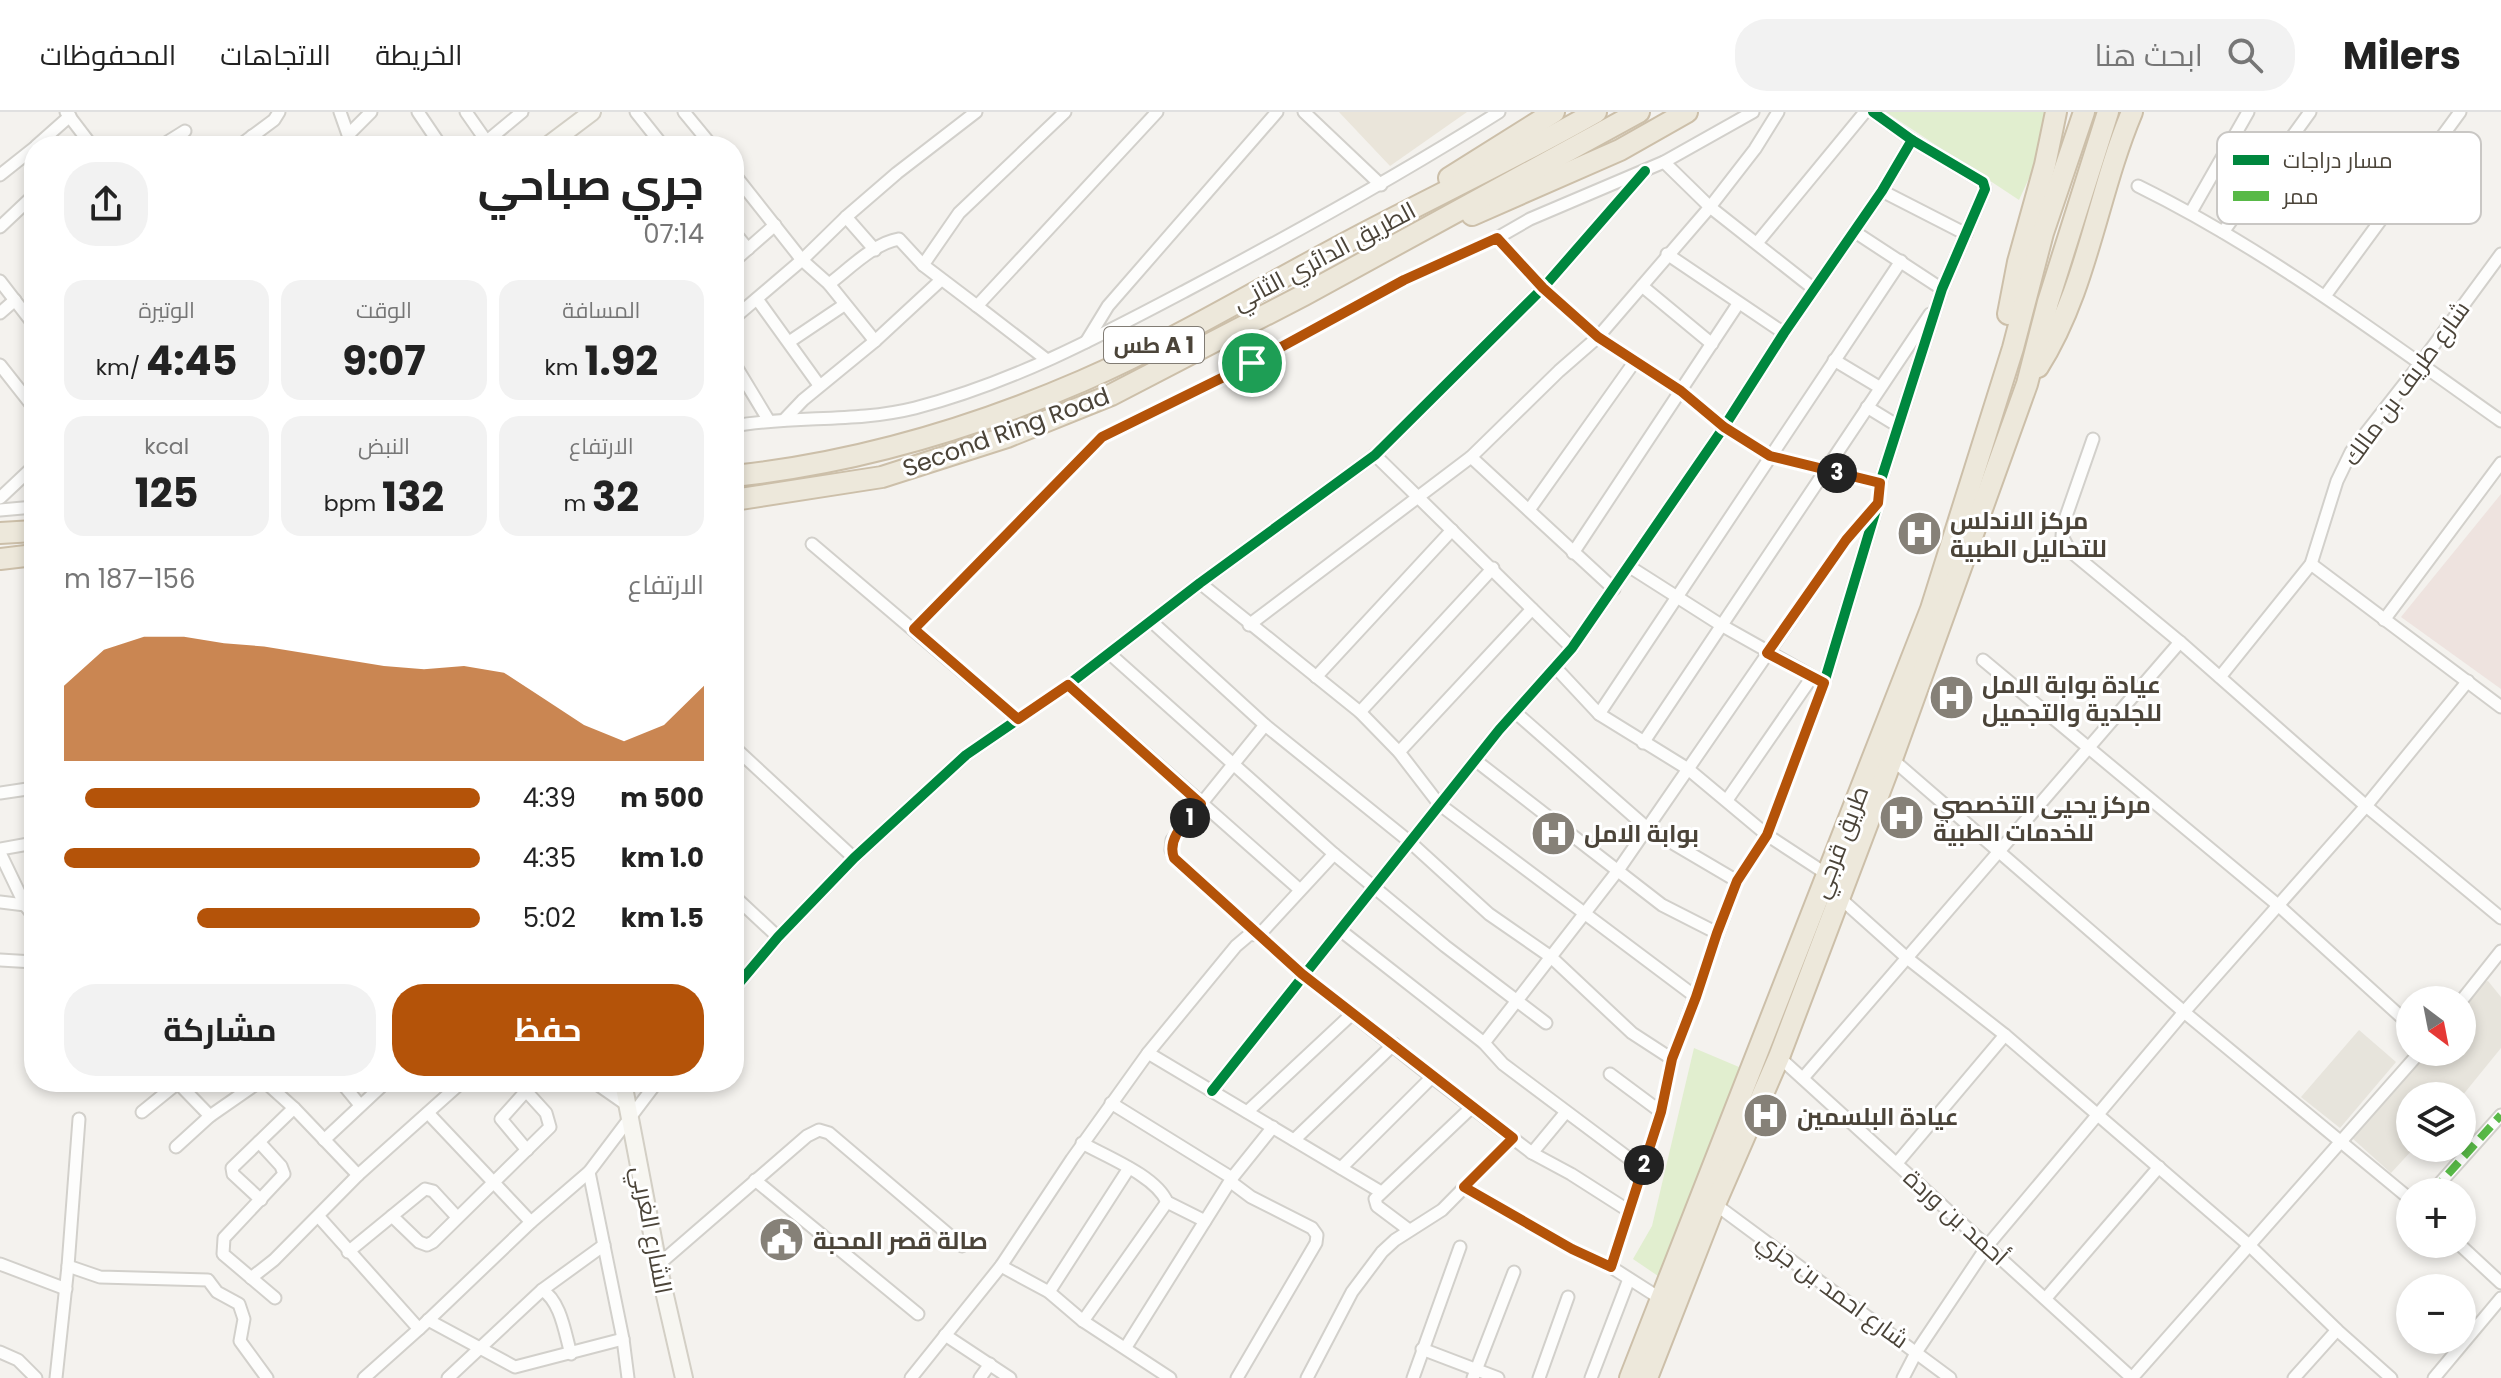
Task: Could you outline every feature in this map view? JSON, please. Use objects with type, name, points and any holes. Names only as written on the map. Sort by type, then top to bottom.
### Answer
[{"type":"highway","points":[[1356,237],[1554,112]]},
{"type":"highway","name":"Second Ring Road","points":[[744,498],[882,477],[1007,437],[1111,395],[1509,181],[1596,112]]},
{"type":"highway","points":[[1552,149],[1639,112]]},
{"type":"highway","points":[[1369,259],[1620,150],[1687,112]]},
{"type":"highway","points":[[2000,389],[2003,342],[2018,262],[2056,112]]},
{"type":"highway","name":"طريق قرجي","points":[[1630,1378],[1931,609],[2000,389],[2048,220],[2084,112]]},
{"type":"highway","name":"طريق قرجي","points":[[1647,1378],[1715,1204],[1779,1057],[1892,759],[2027,384],[2048,302],[2108,112]]},
{"type":"highway","points":[[2027,384],[2068,312],[2116,151],[2132,112]]},
{"type":"highway","name":"الطريق الدائري الثاني","points":[[744,475],[881,451],[982,421],[1084,380],[1173,337],[1356,237],[1552,149]]},
{"type":"highway","points":[[0,533],[24,532]]},
{"type":"highway","points":[[0,559],[24,556]]},
{"type":"street","points":[[260,136],[279,112]]},
{"type":"street","points":[[340,112],[349,136]]},
{"type":"street","points":[[354,136],[371,112]]},
{"type":"street","points":[[418,112],[434,136]]},
{"type":"street","points":[[466,112],[480,136]]},
{"type":"street","points":[[494,136],[522,112]]},
{"type":"street","points":[[560,136],[592,112]]},
{"type":"street","points":[[636,112],[655,136]]},
{"type":"street","points":[[684,112],[704,136]]},
{"type":"street","points":[[744,310],[846,217],[976,112]]},
{"type":"street","points":[[923,265],[959,213],[1065,112]]},
{"type":"street","points":[[977,306],[1157,112]]},
{"type":"street","points":[[1085,343],[1108,306],[1277,112]]},
{"type":"street","points":[[1304,112],[1381,185]]},
{"type":"street","points":[[744,425],[799,418],[826,421],[918,407],[1047,360],[1085,343],[1381,185],[1499,112]]},
{"type":"street","points":[[914,629],[1102,437],[1266,356],[1404,280],[1497,238],[1530,219],[1664,162],[1753,112]]},
{"type":"street","points":[[1249,625],[1471,457],[1598,337],[1710,207],[1755,149],[1778,112]]},
{"type":"street","points":[[1757,243],[1865,112]]},
{"type":"street","points":[[1611,1267],[1661,1112],[1672,1059],[1737,881],[1767,835],[1824,683],[1878,503],[1880,483],[1937,303],[1986,186],[1873,112]]},
{"type":"street","points":[[2237,132],[2248,112]]},
{"type":"street","points":[[2296,132],[2310,112]]},
{"type":"street","points":[[2445,132],[2460,112]]},
{"type":"street","points":[[46,136],[68,114],[84,136]]},
{"type":"street","points":[[177,136],[185,131]]},
{"type":"street","points":[[1212,1091],[1439,804],[1572,648],[1855,232],[1912,140]]},
{"type":"street","points":[[0,175],[24,156]]},
{"type":"street","points":[[1664,162],[1710,207],[1814,289]]},
{"type":"street","points":[[2191,212],[2217,166]]},
{"type":"street","points":[[744,977],[854,858],[966,755],[1068,685],[1200,583],[1375,455],[1543,288],[1645,171]]},
{"type":"street","points":[[744,186],[802,260],[829,284],[875,341]]},
{"type":"street","points":[[2138,186],[2191,212],[2325,296],[2501,421]]},
{"type":"street","points":[[1882,191],[1966,234]]},
{"type":"street","points":[[0,227],[24,204]]},
{"type":"street","points":[[846,217],[875,250]]},
{"type":"street","points":[[2223,232],[2229,224]]},
{"type":"street","points":[[2325,296],[2378,224]]},
{"type":"street","points":[[744,252],[775,225]]},
{"type":"street","points":[[1855,232],[1942,289]]},
{"type":"street","points":[[1497,238],[1543,288],[1598,337],[1681,391],[1724,427],[1770,456],[1880,483]]},
{"type":"street","points":[[829,284],[875,250],[899,239],[941,280],[1047,360]]},
{"type":"street","points":[[744,244],[748,249]]},
{"type":"street","points":[[1667,254],[1784,333]]},
{"type":"street","name":"شارع طريف بن مالك","points":[[2220,677],[2311,564],[2343,465],[2351,452],[2501,254]]},
{"type":"street","points":[[1599,714],[1901,261]]},
{"type":"street","points":[[784,420],[819,385],[875,341],[941,280]]},
{"type":"street","points":[[0,281],[24,312]]},
{"type":"street","points":[[1642,286],[1712,344]]},
{"type":"street","points":[[757,299],[819,385]]},
{"type":"street","points":[[0,313],[15,300]]},
{"type":"street","points":[[1643,743],[1937,303]]},
{"type":"street","points":[[1573,553],[1738,304]]},
{"type":"street","points":[[789,342],[844,305]]},
{"type":"street","points":[[1834,360],[1879,387]]},
{"type":"street","points":[[1529,510],[1635,361]]},
{"type":"street","points":[[0,365],[24,395]]},
{"type":"street","points":[[744,380],[769,421]]},
{"type":"street","points":[[1867,407],[1898,426]]},
{"type":"street","points":[[2093,439],[2063,525],[2062,536],[2070,551],[2501,918]]},
{"type":"street","points":[[1375,455],[1572,648]]},
{"type":"street","points":[[1471,457],[1614,589]]},
{"type":"street","points":[[2384,620],[2501,463]]},
{"type":"street","points":[[0,498],[24,475]]},
{"type":"street","points":[[1484,1043],[1619,869],[1846,540],[1878,503]]},
{"type":"street","points":[[0,510],[24,508]]},
{"type":"street","points":[[1316,677],[1452,530]]},
{"type":"street","points":[[812,544],[1018,719]]},
{"type":"street","points":[[2311,564],[2501,707]]},
{"type":"street","points":[[1630,567],[1767,653],[1824,683]]},
{"type":"street","points":[[1360,712],[1493,568]]},
{"type":"street","points":[[1200,583],[1360,712],[1399,752],[1439,804],[1696,997]]},
{"type":"street","points":[[1399,752],[1532,609]]},
{"type":"street","points":[[1151,621],[1265,725],[1410,842],[1489,914],[1551,957],[1632,1033],[1672,1059]]},
{"type":"street","points":[[1803,1078],[2180,642]]},
{"type":"street","points":[[1110,654],[1334,854],[1445,946],[1546,1023]]},
{"type":"street","points":[[1983,660],[2279,906],[2396,1012]]},
{"type":"street","points":[[1556,668],[1599,714],[1688,769],[1767,835],[1828,875]]},
{"type":"street","points":[[1727,800],[1812,677]]},
{"type":"street","points":[[1903,1378],[1917,1351],[1988,1245],[2184,1012],[2366,806],[2468,681]]},
{"type":"street","points":[[1068,685],[1299,889]]},
{"type":"street","points":[[1515,712],[1647,828],[1737,881]]},
{"type":"street","points":[[1265,725],[1172,840],[1174,858],[1302,974],[1432,1077],[1532,1153],[1629,1211]]},
{"type":"street","points":[[744,756],[854,858]]},
{"type":"street","points":[[1892,759],[2184,1012],[2396,1187]]},
{"type":"street","points":[[1475,760],[1662,905],[1717,933]]},
{"type":"street","points":[[0,793],[24,789]]},
{"type":"street","points":[[24,845],[0,851],[24,895]]},
{"type":"street","points":[[911,1378],[1001,1266],[1082,1143],[1148,1053],[1236,946],[1249,935],[1260,934],[1334,854]]},
{"type":"street","points":[[1840,898],[2250,1246],[2391,1378]]},
{"type":"street","points":[[0,902],[24,904]]},
{"type":"street","points":[[744,906],[778,937]]},
{"type":"street","points":[[1340,930],[1484,1043],[1503,1064],[1643,1169]]},
{"type":"street","points":[[2473,986],[2501,951]]},
{"type":"street","points":[[0,960],[24,961]]},
{"type":"street","points":[[1247,1112],[1353,1013]]},
{"type":"street","points":[[1897,1163],[2005,1035]]},
{"type":"street","points":[[1294,1140],[1394,1044]]},
{"type":"street","points":[[1148,1053],[1381,1192]]},
{"type":"street","name":"أحمد بن وردة","points":[[1779,1057],[2132,1378]]},
{"type":"street","points":[[2132,1378],[2408,1066]]},
{"type":"street","points":[[1610,1074],[1661,1112]]},
{"type":"street","points":[[1341,1168],[1432,1077]]},
{"type":"street","points":[[142,1112],[166,1092]]},
{"type":"street","points":[[187,1092],[210,1116]]},
{"type":"street","points":[[176,1147],[210,1116],[245,1092]]},
{"type":"street","points":[[276,1092],[358,1175]]},
{"type":"street","points":[[349,1092],[360,1105]]},
{"type":"street","points":[[324,1140],[375,1092]]},
{"type":"street","points":[[251,1278],[319,1217],[358,1175],[451,1092]]},
{"type":"street","points":[[525,1092],[501,1119],[527,1150]]},
{"type":"street","points":[[392,1216],[419,1242],[427,1245],[527,1150],[550,1124],[534,1092]]},
{"type":"street","points":[[606,1092],[629,1111]]},
{"type":"street","name":"الشارع الغربي","points":[[625,1092],[658,1265],[684,1378]]},
{"type":"street","points":[[364,1378],[589,1172],[629,1111],[647,1092]]},
{"type":"street","points":[[1111,1103],[1231,1180],[1251,1197],[1312,1228],[1317,1235],[1316,1243],[1237,1378]]},
{"type":"street","points":[[1409,1230],[1375,1204],[1375,1199],[1472,1107]]},
{"type":"street","points":[[261,1200],[232,1170],[294,1108]]},
{"type":"street","points":[[1532,1153],[1566,1112]]},
{"type":"street","points":[[428,1113],[531,1222]]},
{"type":"street","points":[[2445,1178],[2501,1115]]},
{"type":"street","points":[[56,1378],[79,1119]]},
{"type":"street","points":[[1126,1347],[1231,1180],[1273,1127]]},
{"type":"street","points":[[658,1265],[807,1136],[824,1130],[962,1246]]},
{"type":"street","points":[[1307,1378],[1352,1292],[1382,1252],[1409,1230],[1442,1210],[1513,1138]]},
{"type":"street","points":[[259,1142],[284,1171],[281,1178],[224,1238],[223,1254],[275,1298]]},
{"type":"street","points":[[1082,1143],[1129,1168],[1162,1191],[1167,1202],[1205,1221]]},
{"type":"street","points":[[2046,1298],[2159,1167]]},
{"type":"street","points":[[1049,1292],[1129,1168]]},
{"type":"street","points":[[589,1172],[628,1378]]},
{"type":"street","points":[[755,1180],[918,1314]]},
{"type":"street","points":[[1464,1187],[1572,1249],[1611,1267],[1661,1299]]},
{"type":"street","points":[[348,1252],[420,1191],[429,1188],[457,1217]]},
{"type":"street","points":[[1083,1321],[1167,1202]]},
{"type":"street","name":"شارع احمد بن جزي","points":[[1715,1204],[1950,1378]]},
{"type":"street","points":[[319,1217],[348,1252],[424,1325],[480,1350],[516,1373],[623,1339]]},
{"type":"street","points":[[448,1378],[542,1290],[604,1245]]},
{"type":"street","points":[[1413,1378],[1460,1247]]},
{"type":"street","points":[[2474,1258],[2501,1283]]},
{"type":"street","points":[[0,1264],[66,1289]]},
{"type":"street","points":[[68,1266],[100,1277],[208,1280],[217,1292],[239,1304],[244,1319],[240,1341],[267,1378]]},
{"type":"street","points":[[1001,1266],[1049,1292],[1083,1321],[1170,1378]]},
{"type":"street","points":[[1474,1374],[1514,1272]]},
{"type":"street","points":[[1591,1378],[1629,1279]]},
{"type":"street","points":[[542,1290],[555,1303],[571,1354]]},
{"type":"street","points":[[1539,1378],[1568,1297]]},
{"type":"street","points":[[2434,1378],[2501,1298]]},
{"type":"street","points":[[2294,1378],[2337,1330]]},
{"type":"street","points":[[945,1335],[1010,1378]]},
{"type":"street","points":[[1422,1349],[1474,1374],[1498,1378]]},
{"type":"street","points":[[0,1352],[18,1360],[36,1378]]},
{"type":"street","points":[[980,1378],[990,1364]]},
{"type":"shaded area","points":[[1339,112],[1467,112],[1390,166]]},
{"type":"shaded area","points":[[2501,494],[2501,689],[2401,617]]},
{"type":"shaded area","points":[[2488,981],[2501,997],[2501,1048],[2473,1082],[2400,1082],[2414,1066],[2476,1066],[2476,991]]},
{"type":"shaded area","points":[[2359,1030],[2396,1062],[2340,1128],[2301,1097]]},
{"type":"shaded area","points":[[2396,1087],[2396,1162],[2401,1162],[2391,1173],[2352,1138]]},
{"type":"green space","points":[[1886,112],[2046,112],[2035,165],[2019,200]]},
{"type":"green space","points":[[1694,1048],[1739,1067],[1717,1136],[1661,1278],[1633,1259],[1652,1226]]},
{"type":"marked path","points":[[2445,1178],[2501,1115]]},
{"type":"cycle path","points":[[1611,1267],[1661,1112],[1672,1059],[1737,881],[1767,835],[1824,683],[1878,503],[1880,483],[1942,289],[1985,189],[1983,182],[1912,140],[1873,112]]},
{"type":"cycle path","points":[[1212,1091],[1499,730],[1572,648],[1882,191],[1912,140]]},
{"type":"cycle path","points":[[744,977],[854,858],[966,755],[1068,685],[1200,583],[1375,455],[1543,288],[1645,171]]},
{"type":"place","name":"مركز الاندلس للتحاليل الطبية","points":[[1919,534]]},
{"type":"place","name":"عيادة بوابة الامل للجلدية والتجميل","points":[[1951,698]]},
{"type":"place","name":"مركز يحيى التخصصي للخدمات الطبية","points":[[1902,818]]},
{"type":"place","name":"بوابة الامل","points":[[1553,833]]},
{"type":"place","name":"عيادة البلسمين","points":[[1766,1116]]},
{"type":"place","name":"صالة قصر المحبة","points":[[782,1240]]},
{"type":"route","points":[[1497,238],[1543,288],[1598,337],[1681,391],[1724,427],[1770,456],[1880,483],[1878,503],[1846,540],[1767,653],[1824,683],[1767,835],[1737,881],[1717,933],[1672,1059],[1661,1112],[1611,1267],[1572,1249],[1464,1187],[1513,1138],[1302,974],[1182,867],[1171,850],[1172,840],[1201,804],[1068,685],[1018,719],[914,629],[1102,437],[1252,363],[1404,280],[1497,238]]}]
